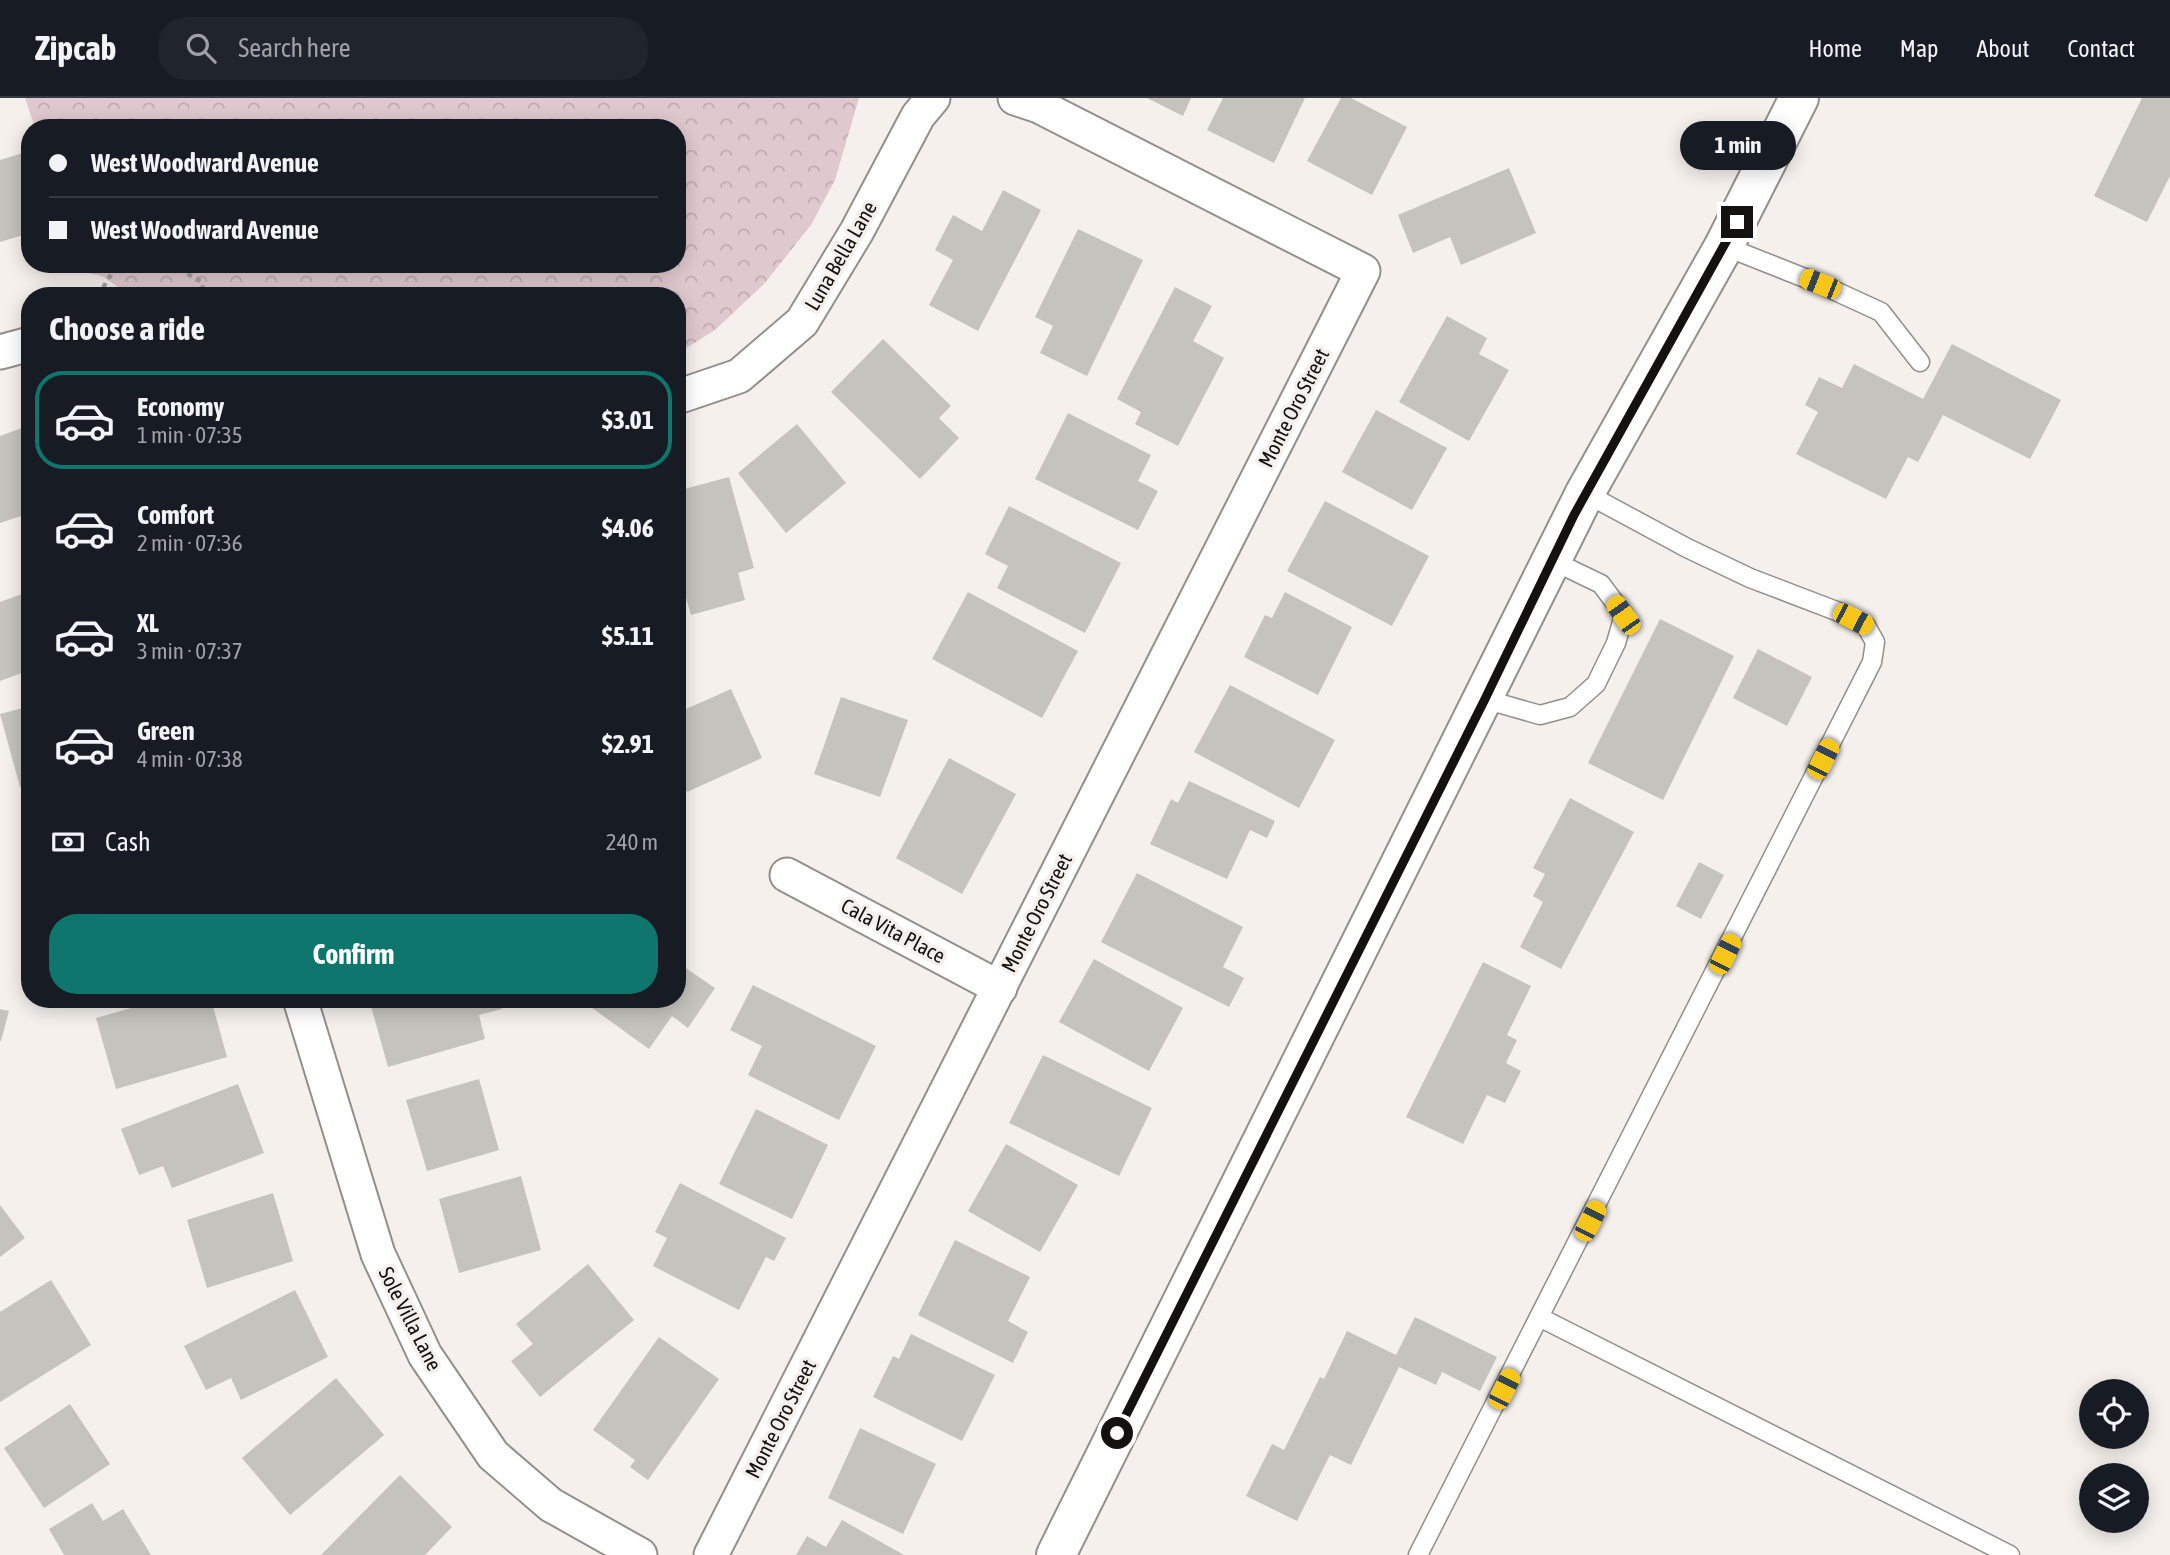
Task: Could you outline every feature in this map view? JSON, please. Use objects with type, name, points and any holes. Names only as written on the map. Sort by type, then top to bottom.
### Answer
[{"type":"street","name":"Luna Bella Lane","points":[[686,394],[739,376],[802,322],[857,231],[918,116],[933,98]]},
{"type":"street","name":"Monte Oro Street","points":[[711,1555],[1363,271],[1039,106],[1015,98]]},
{"type":"street","points":[[1056,1555],[1485,699],[1585,493],[1724,246],[1799,98]]},
{"type":"street","points":[[0,352],[21,346]]},
{"type":"street","name":"Cala Vita Place","points":[[787,875],[1000,988]]},
{"type":"street","name":"Sole Villa Lane","points":[[303,1008],[378,1254],[425,1355],[493,1455],[551,1506],[640,1555]]},
{"type":"lane","points":[[1724,246],[1820,284],[1881,312],[1920,362]]},
{"type":"lane","points":[[1418,1555],[1541,1318],[1872,662],[1875,642],[1867,626],[1687,548],[1585,493]]},
{"type":"lane","points":[[1485,699],[1540,715],[1570,707],[1596,684],[1616,643],[1623,615],[1601,584],[1552,559]]},
{"type":"lane","points":[[1541,1318],[2010,1555]]},
{"type":"path","points":[[186,273],[202,282],[203,287]]},
{"type":"green space","points":[[25,98],[859,98],[835,180],[811,225],[764,284],[715,330],[686,348],[686,287],[118,287],[102,276],[88,273],[686,273],[686,119],[32,119]]},
{"type":"building","points":[[1147,98],[1191,98],[1183,116]]},
{"type":"building","points":[[1223,98],[1305,98],[1274,163],[1207,130]]},
{"type":"building","points":[[1341,98],[1351,98],[1407,127],[1372,195],[1307,161]]},
{"type":"building","points":[[2142,98],[2170,98],[2170,176],[2147,222],[2094,196]]},
{"type":"building","points":[[21,154],[21,236],[0,242],[0,160]]},
{"type":"building","points":[[1509,168],[1536,233],[1461,265],[1450,237],[1413,253],[1398,215]]},
{"type":"building","points":[[1003,190],[1041,210],[978,331],[929,305],[953,260],[935,250],[953,215],[982,231]]},
{"type":"building","points":[[1078,229],[1143,260],[1087,376],[1040,353],[1053,326],[1035,317]]},
{"type":"building","points":[[1175,287],[1212,306],[1193,341],[1224,358],[1178,446],[1135,424],[1141,412],[1117,399]]},
{"type":"building","points":[[1447,316],[1487,338],[1479,354],[1509,370],[1469,441],[1399,402]]},
{"type":"building","points":[[883,339],[951,406],[939,418],[959,438],[920,479],[831,392]]},
{"type":"building","points":[[1952,344],[2061,400],[2030,459],[1943,415],[1918,462],[1908,457],[1886,499],[1796,454],[1818,412],[1805,405],[1819,377],[1842,388],[1854,364],[1923,399]]},
{"type":"building","points":[[1376,410],[1447,448],[1412,510],[1342,472]]},
{"type":"building","points":[[1068,413],[1151,455],[1138,481],[1158,491],[1138,530],[1035,479]]},
{"type":"building","points":[[797,424],[846,483],[786,533],[738,473]]},
{"type":"building","points":[[21,428],[21,516],[0,523],[0,436]]},
{"type":"building","points":[[729,477],[754,568],[738,573],[745,600],[691,615],[686,598],[686,489]]},
{"type":"building","points":[[1325,501],[1429,556],[1392,626],[1287,571]]},
{"type":"building","points":[[1009,506],[1121,563],[1085,633],[997,588],[1008,566],[985,554]]},
{"type":"building","points":[[968,592],[1078,651],[1042,718],[932,659]]},
{"type":"building","points":[[1285,592],[1352,627],[1318,695],[1244,657],[1265,615],[1272,618]]},
{"type":"building","points":[[21,594],[21,673],[0,681],[0,602]]},
{"type":"building","points":[[1660,619],[1734,656],[1663,800],[1588,763]]},
{"type":"building","points":[[1758,649],[1812,677],[1787,726],[1733,698]]},
{"type":"building","points":[[1230,685],[1335,740],[1299,808],[1194,752]]},
{"type":"building","points":[[731,689],[762,758],[687,792],[686,709]]},
{"type":"building","points":[[841,697],[908,720],[880,797],[814,774]]},
{"type":"building","points":[[21,708],[20,787],[0,714]]},
{"type":"building","points":[[949,758],[1016,794],[962,894],[896,858]]},
{"type":"building","points":[[1189,781],[1275,821],[1267,838],[1250,830],[1227,879],[1150,844],[1171,799],[1178,803]]},
{"type":"building","points":[[1570,798],[1634,832],[1561,969],[1520,947],[1543,902],[1533,896],[1545,874],[1533,868]]},
{"type":"building","points":[[1699,862],[1724,875],[1701,919],[1676,906]]},
{"type":"building","points":[[1137,873],[1243,927],[1223,967],[1244,978],[1229,1007],[1101,942]]},
{"type":"building","points":[[1094,959],[1183,1008],[1149,1071],[1059,1022]]},
{"type":"building","points":[[1483,962],[1531,986],[1507,1035],[1517,1040],[1506,1063],[1521,1071],[1505,1103],[1487,1095],[1463,1144],[1406,1117]]},
{"type":"building","points":[[686,968],[715,988],[688,1028],[672,1016],[649,1049],[592,1008],[686,1008]]},
{"type":"building","points":[[753,985],[876,1046],[839,1120],[748,1075],[762,1046],[730,1030]]},
{"type":"building","points":[[131,1008],[213,1008],[227,1057],[116,1089],[96,1018]]},
{"type":"building","points":[[372,1008],[502,1008],[479,1015],[485,1039],[388,1067]]},
{"type":"building","points":[[0,1009],[9,1011],[1,1041],[0,1041]]},
{"type":"building","points":[[1043,1055],[1152,1108],[1119,1176],[1009,1123]]},
{"type":"building","points":[[479,1079],[499,1150],[427,1171],[406,1100]]},
{"type":"building","points":[[238,1084],[264,1153],[172,1188],[163,1166],[139,1175],[121,1129]]},
{"type":"building","points":[[756,1109],[828,1145],[792,1219],[719,1184]]},
{"type":"building","points":[[1006,1144],[1078,1185],[1040,1252],[968,1211]]},
{"type":"building","points":[[521,1176],[541,1250],[459,1273],[439,1199]]},
{"type":"building","points":[[680,1183],[786,1238],[774,1261],[766,1257],[739,1310],[653,1266],[667,1238],[655,1232]]},
{"type":"building","points":[[273,1193],[293,1261],[207,1288],[187,1220]]},
{"type":"building","points":[[0,1205],[25,1238],[0,1257]]},
{"type":"building","points":[[955,1240],[1030,1277],[1008,1321],[1028,1332],[1013,1363],[918,1315]]},
{"type":"building","points":[[588,1264],[634,1320],[540,1397],[511,1361],[533,1344],[516,1324]]},
{"type":"building","points":[[51,1280],[91,1345],[0,1402],[0,1312]]},
{"type":"building","points":[[295,1290],[328,1357],[241,1400],[231,1378],[206,1390],[184,1346]]},
{"type":"building","points":[[1415,1317],[1497,1357],[1480,1391],[1442,1372],[1436,1385],[1399,1367],[1351,1465],[1330,1455],[1297,1521],[1246,1496],[1272,1444],[1284,1450],[1320,1377],[1324,1379],[1347,1331],[1396,1355]]},
{"type":"building","points":[[911,1334],[995,1375],[962,1441],[873,1397],[893,1356],[899,1359]]},
{"type":"building","points":[[659,1337],[719,1379],[648,1480],[630,1467],[635,1460],[593,1430]]},
{"type":"building","points":[[336,1378],[384,1435],[290,1515],[242,1458]]},
{"type":"building","points":[[70,1404],[110,1464],[44,1508],[4,1448]]},
{"type":"building","points":[[860,1428],[936,1464],[903,1534],[828,1498]]},
{"type":"building","points":[[400,1475],[452,1527],[425,1555],[321,1555]]},
{"type":"building","points":[[92,1503],[103,1521],[123,1509],[151,1555],[64,1555],[49,1529]]},
{"type":"building","points":[[842,1520],[904,1555],[796,1555],[807,1536],[826,1547]]},
{"type":"route","points":[[1117,1433],[1485,699],[1585,493],[1737,222]]}]
